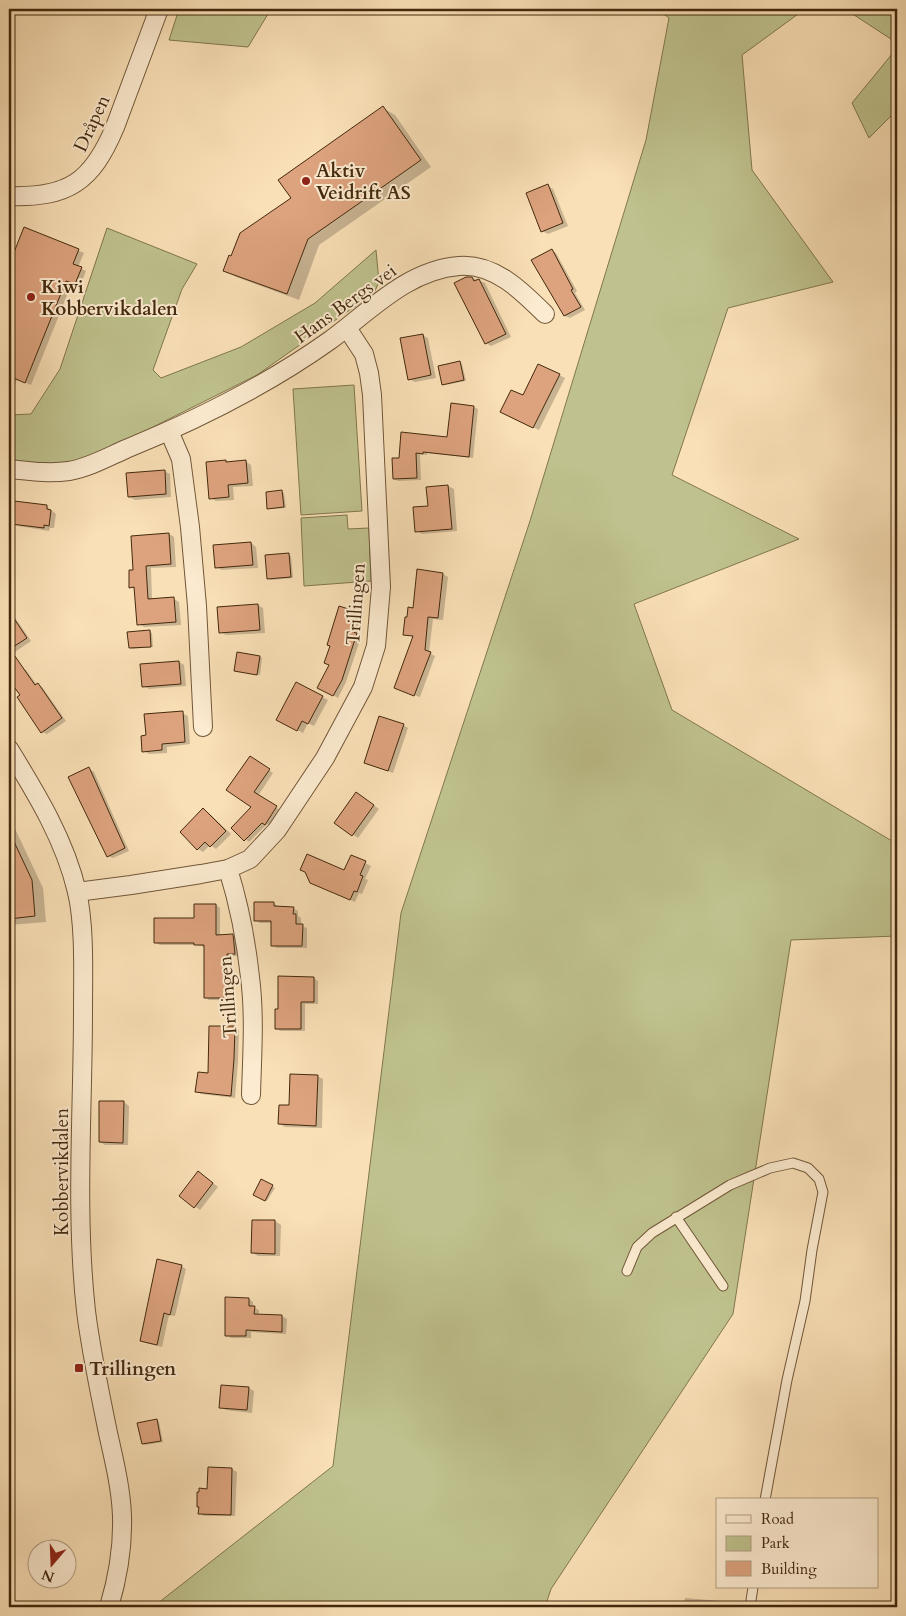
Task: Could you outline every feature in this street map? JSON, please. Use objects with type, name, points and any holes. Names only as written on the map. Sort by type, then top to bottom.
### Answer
[{"type":"street","name":"Dråpen","points":[[9,196],[35,197],[57,193],[74,185],[93,168],[108,145],[159,9]]},
{"type":"street","name":"Hans Bergs vei","points":[[9,469],[33,472],[71,470],[170,432],[232,400],[303,359],[347,328],[386,296],[413,280],[446,268],[471,266],[497,274],[515,285],[545,314]]},
{"type":"street","name":"Trillingen","points":[[77,892],[131,886],[228,869],[250,859],[277,830],[307,786],[325,758],[363,686],[376,646],[381,588],[372,395],[364,354],[347,328]]},
{"type":"street","points":[[170,432],[181,459],[190,527],[197,606],[203,727]]},
{"type":"street","name":"Kobbervikdalen","points":[[9,749],[42,803],[64,850],[77,892],[81,915],[83,969],[80,1191],[86,1312],[122,1513],[120,1557],[109,1607]]},
{"type":"street","name":"Trillingen","points":[[228,869],[237,899],[250,978],[252,1016],[251,1095]]},
{"type":"lane","points":[[627,1271],[637,1248],[652,1233],[730,1184],[770,1168],[793,1163],[808,1168],[820,1182],[823,1192],[805,1302],[787,1380],[765,1498]]},
{"type":"lane","points":[[676,1217],[723,1286]]},
{"type":"lane","points":[[750,1607],[753,1588]]},
{"type":"green space","points":[[179,9],[271,9],[248,47],[169,40]]},
{"type":"green space","points":[[657,9],[805,9],[742,55],[752,170],[833,282],[728,308],[672,475],[799,539],[634,604],[672,710],[897,844],[897,936],[791,940],[733,1314],[551,1589],[545,1607],[153,1607],[333,1466],[401,913],[530,521],[646,140],[669,18]]},
{"type":"green space","points":[[845,9],[897,9],[897,43]]},
{"type":"green space","points":[[897,48],[897,110],[869,138],[852,103]]},
{"type":"green space","points":[[107,228],[197,264],[182,289],[153,370],[161,378],[241,347],[315,303],[376,250],[379,282],[374,293],[257,375],[153,427],[71,464],[36,465],[9,462],[9,415],[31,414],[60,369]]},
{"type":"green space","points":[[354,385],[362,511],[301,515],[293,389]]},
{"type":"green space","points":[[347,515],[348,529],[369,528],[371,581],[304,586],[301,518]]},
{"type":"building","points":[[383,106],[421,160],[308,239],[287,294],[223,271],[240,233],[291,198],[278,180]]},
{"type":"building","points":[[548,184],[563,223],[541,232],[526,193]]},
{"type":"building","points":[[24,227],[79,249],[73,264],[82,267],[75,284],[66,281],[25,383],[9,376],[9,265]]},
{"type":"building","points":[[552,249],[581,307],[564,316],[531,260]]},
{"type":"building","points":[[466,277],[472,277],[474,281],[479,279],[506,334],[485,344],[454,283]]},
{"type":"building","points":[[423,334],[431,375],[408,380],[400,338]]},
{"type":"building","points":[[460,361],[464,380],[442,385],[438,366]]},
{"type":"building","points":[[538,364],[560,374],[533,428],[500,412],[511,390],[523,395]]},
{"type":"building","points":[[451,403],[474,406],[469,457],[423,452],[423,454],[416,453],[417,478],[393,479],[392,458],[399,458],[401,432],[447,437]]},
{"type":"building","points":[[226,460],[226,462],[246,460],[248,483],[228,485],[229,497],[209,499],[206,462]]},
{"type":"building","points":[[165,470],[166,494],[128,497],[126,473]]},
{"type":"building","points":[[448,485],[452,529],[415,532],[413,507],[428,506],[426,487]]},
{"type":"building","points":[[282,490],[284,507],[267,509],[266,492]]},
{"type":"building","points":[[14,501],[47,505],[47,509],[51,510],[49,526],[44,525],[44,528],[11,524]]},
{"type":"building","points":[[169,533],[171,564],[146,566],[148,599],[174,597],[176,622],[137,625],[134,587],[129,588],[129,570],[133,570],[131,536]]},
{"type":"building","points":[[251,542],[253,565],[215,568],[213,545]]},
{"type":"building","points":[[289,553],[291,577],[267,579],[265,555]]},
{"type":"building","points":[[417,569],[443,573],[438,618],[428,617],[425,650],[431,652],[414,696],[394,688],[413,636],[403,635],[408,607],[413,608]]},
{"type":"building","points":[[258,604],[260,630],[219,633],[217,607]]},
{"type":"building","points":[[339,606],[358,612],[352,632],[357,633],[342,680],[333,696],[317,688],[329,665],[324,663],[330,646],[327,645]]},
{"type":"building","points":[[9,611],[27,638],[10,649],[35,685],[38,683],[62,718],[41,733],[17,697],[20,695],[9,680]]},
{"type":"building","points":[[150,630],[151,647],[129,648],[127,632]]},
{"type":"building","points":[[237,652],[260,656],[257,675],[234,671]]},
{"type":"building","points":[[179,661],[181,684],[142,687],[140,664]]},
{"type":"building","points":[[296,682],[323,696],[308,724],[302,721],[297,731],[276,720]]},
{"type":"building","points":[[183,711],[185,742],[162,744],[162,750],[142,752],[141,736],[146,735],[144,714]]},
{"type":"building","points":[[379,716],[404,724],[388,771],[364,763]]},
{"type":"building","points":[[250,756],[270,769],[254,792],[277,806],[265,825],[262,823],[244,841],[231,828],[251,807],[226,790]]},
{"type":"building","points":[[89,767],[125,848],[107,857],[68,777]]},
{"type":"building","points":[[356,792],[374,805],[352,836],[334,823]]},
{"type":"building","points":[[203,808],[226,831],[210,847],[205,842],[197,850],[180,832]]},
{"type":"building","points":[[9,831],[32,880],[35,916],[9,919]]},
{"type":"building","points":[[307,854],[344,870],[351,855],[366,861],[360,875],[363,876],[357,892],[354,891],[350,900],[310,883],[305,872],[300,870]]},
{"type":"building","points":[[254,902],[274,902],[274,906],[294,907],[293,914],[296,914],[296,924],[303,924],[302,946],[271,946],[271,921],[254,921]]},
{"type":"building","points":[[194,904],[216,904],[216,935],[233,934],[235,954],[227,954],[227,998],[204,998],[204,945],[194,945],[194,943],[154,943],[154,918],[194,918]]},
{"type":"building","points":[[278,976],[314,977],[314,1002],[301,1002],[301,1029],[275,1029],[275,1009],[278,1009]]},
{"type":"building","points":[[209,1026],[235,1026],[231,1096],[195,1092],[198,1072],[208,1073]]},
{"type":"building","points":[[290,1074],[318,1075],[316,1126],[278,1124],[279,1105],[289,1105]]},
{"type":"building","points":[[99,1101],[124,1101],[123,1143],[99,1142]]},
{"type":"building","points":[[198,1171],[213,1183],[194,1208],[179,1196]]},
{"type":"building","points":[[261,1179],[273,1185],[265,1201],[253,1195]]},
{"type":"building","points":[[252,1220],[275,1220],[275,1254],[251,1253]]},
{"type":"building","points":[[157,1259],[182,1265],[170,1315],[164,1313],[157,1345],[140,1341]]},
{"type":"building","points":[[225,1297],[249,1298],[249,1306],[255,1306],[254,1314],[282,1315],[282,1332],[246,1330],[246,1336],[225,1336]]},
{"type":"building","points":[[221,1385],[249,1387],[247,1410],[219,1408]]},
{"type":"building","points":[[157,1419],[161,1441],[142,1444],[137,1423]]},
{"type":"building","points":[[208,1467],[232,1468],[231,1515],[198,1514],[197,1492],[199,1492],[199,1488],[207,1489]]},
{"type":"place","name":"Aktiv Veidrift AS","points":[[306,181]]},
{"type":"place","name":"Kiwi Kobbervikdalen","points":[[31,297]]},
{"type":"place","name":"Trillingen","points":[[79,1368]]}]
